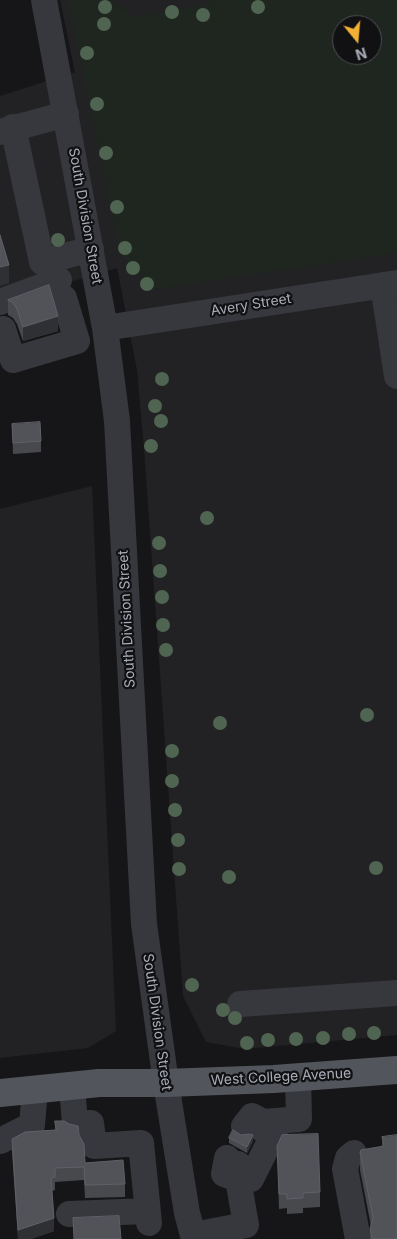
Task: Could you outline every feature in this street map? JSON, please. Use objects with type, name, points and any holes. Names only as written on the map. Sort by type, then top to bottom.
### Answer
[{"type":"main road","name":"West College Avenue","points":[[0,1093],[98,1083],[166,1083],[397,1070]]},
{"type":"street","name":"South Division Street","points":[[44,0],[105,328],[117,421],[144,924],[166,1083],[191,1229]]},
{"type":"street","points":[[1,326],[13,360],[77,341],[55,280],[7,130],[66,114]]},
{"type":"street","points":[[0,302],[55,280],[91,250]]},
{"type":"street","points":[[55,280],[98,291]]},
{"type":"street","points":[[390,284],[397,376]]},
{"type":"street","name":"Avery Street","points":[[105,328],[390,284]]},
{"type":"street","points":[[240,1004],[397,993]]},
{"type":"street","points":[[69,1214],[191,1229],[247,1232],[234,1167],[251,1180],[276,1129],[255,1127],[300,1119],[298,1077]]},
{"type":"street","points":[[72,1086],[75,1124],[91,1123],[94,1146],[141,1143],[149,1224]]},
{"type":"street","points":[[0,1141],[32,1125],[35,1089]]},
{"type":"street","points":[[142,1156],[177,1150]]},
{"type":"street","points":[[354,1153],[348,1158],[345,1169],[358,1239]]},
{"type":"shaded area","points":[[60,0],[397,0],[397,1035],[245,1049],[206,1042],[183,996],[137,370],[117,268],[0,303],[0,96],[75,72]]},
{"type":"shaded area","points":[[68,0],[109,0],[134,17],[166,12],[171,5],[180,9],[208,4],[210,0],[397,0],[397,253],[156,289],[147,287],[120,253]]},
{"type":"shaded area","points":[[92,486],[116,1031],[88,1048],[0,1058],[0,509]]},
{"type":"building","points":[[0,235],[9,265],[0,267]]},
{"type":"building","points":[[49,285],[58,316],[23,327],[17,309],[8,300]]},
{"type":"building","points":[[40,422],[41,441],[13,443],[12,424]]},
{"type":"building","points":[[55,1121],[64,1121],[78,1126],[79,1135],[84,1144],[85,1163],[123,1160],[125,1184],[85,1185],[84,1167],[55,1168],[55,1177],[51,1178],[54,1218],[18,1230],[12,1139],[25,1132],[56,1130]]},
{"type":"building","points":[[233,1130],[241,1135],[253,1135],[247,1147],[229,1138]]},
{"type":"building","points":[[318,1134],[320,1192],[303,1193],[303,1198],[287,1199],[287,1194],[279,1194],[277,1146],[282,1135]]},
{"type":"building","points":[[397,1135],[397,1239],[372,1239],[370,1229],[373,1218],[360,1152],[361,1150],[384,1146],[382,1137]]},
{"type":"building","points":[[119,1216],[121,1239],[74,1239],[73,1218]]}]
